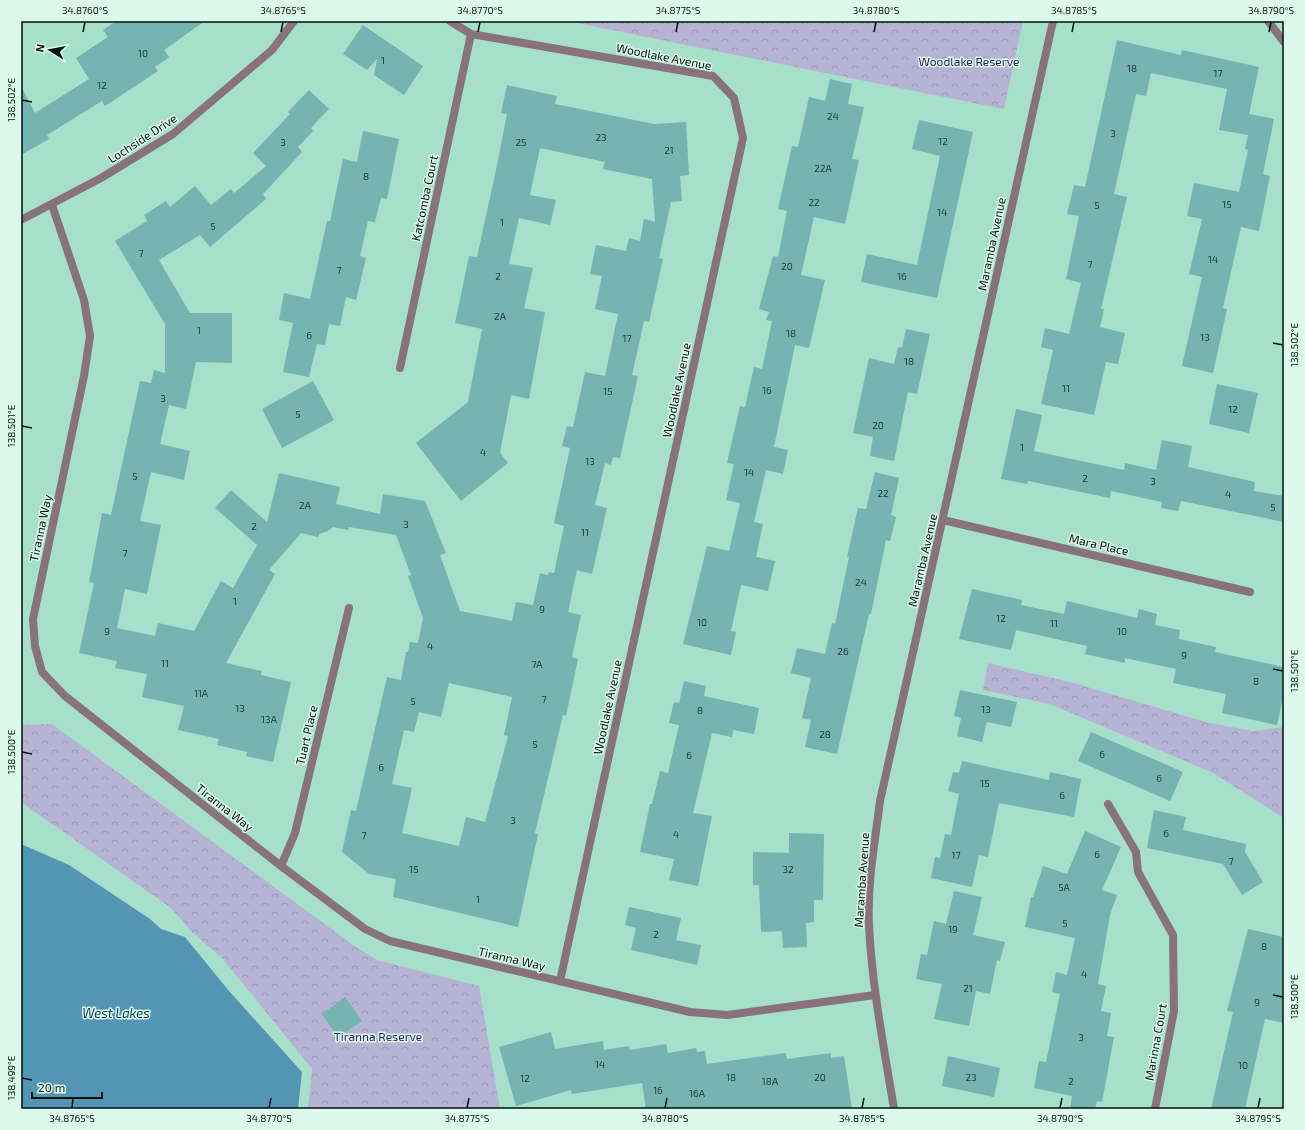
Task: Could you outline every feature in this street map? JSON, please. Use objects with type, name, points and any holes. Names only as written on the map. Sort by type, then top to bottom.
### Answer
[{"type":"street","name":"Lochside Drive","points":[[21,220],[101,178],[173,134],[272,50],[294,21]]},
{"type":"street","name":"Woodlake Avenue","points":[[450,21],[471,34],[713,76],[734,98],[743,138],[560,981]]},
{"type":"street","name":"Maramba Avenue","points":[[894,1109],[875,995],[869,924],[872,862],[880,801],[1053,21]]},
{"type":"street","points":[[1268,21],[1284,42]]},
{"type":"street","name":"Katcomba Court","points":[[400,368],[471,34]]},
{"type":"street","name":"Tiranna Way","points":[[52,205],[84,300],[90,336],[84,376],[33,619],[35,646],[42,672],[65,696],[281,866],[365,929],[390,941],[690,1012],[727,1015],[875,995]]},
{"type":"street","name":"Mara Place","points":[[943,520],[1250,592]]},
{"type":"street","name":"Tuart Place","points":[[281,866],[296,833],[349,608]]},
{"type":"street","name":"Marinna Court","points":[[1108,804],[1136,852],[1138,872],[1173,935],[1174,1011],[1155,1109]]},
{"type":"green space","name":"Woodlake Reserve","points":[[567,21],[1023,21],[1004,109]]},
{"type":"green space","points":[[988,663],[1074,683],[1209,723],[1253,731],[1284,727],[1284,818],[1213,773],[1050,704],[983,690]]},
{"type":"green space","name":"Tiranna Reserve","points":[[52,724],[353,945],[377,960],[479,986],[500,1109],[308,1109],[312,1069],[223,959],[191,931],[171,908],[21,802],[21,725]]},
{"type":"water","name":"West Lakes","points":[[21,844],[69,865],[150,919],[161,929],[185,937],[229,991],[302,1072],[298,1109],[21,1109]]},
{"type":"building","points":[[116,21],[205,21],[164,50],[169,57],[155,67],[158,71],[105,106],[102,101],[47,135],[49,139],[21,155],[21,86],[35,113],[89,79],[76,58],[108,37],[103,30]]},
{"type":"building","points":[[363,25],[423,66],[404,95],[374,75],[377,59],[367,70],[343,54]]},
{"type":"building","points":[[1117,40],[1181,55],[1182,50],[1259,67],[1249,114],[1274,119],[1263,174],[1270,176],[1259,231],[1241,227],[1223,308],[1227,309],[1213,373],[1182,366],[1202,277],[1189,274],[1202,219],[1187,216],[1194,183],[1239,192],[1248,150],[1245,149],[1248,135],[1219,130],[1227,89],[1151,73],[1146,96],[1136,94],[1114,194],[1127,197],[1101,309],[1104,309],[1100,327],[1125,333],[1118,364],[1106,362],[1094,415],[1041,404],[1053,350],[1041,347],[1045,328],[1069,334],[1081,283],[1066,279],[1079,216],[1067,214],[1074,185],[1085,187]]},
{"type":"building","points":[[830,79],[852,84],[848,104],[864,107],[852,159],[859,160],[845,224],[814,217],[801,275],[825,280],[809,348],[795,345],[774,447],[788,450],[783,474],[766,470],[754,522],[763,524],[756,557],[775,561],[768,591],[741,585],[731,631],[736,632],[731,655],[683,644],[707,546],[729,551],[740,503],[726,500],[734,464],[727,463],[740,406],[745,407],[754,367],[762,369],[772,321],[766,320],[769,312],[759,309],[773,256],[778,257],[787,211],[778,209],[792,146],[798,147],[809,97],[825,101]]},
{"type":"building","points":[[507,85],[557,96],[555,104],[654,124],[686,122],[689,175],[680,176],[682,201],[671,202],[659,258],[663,259],[649,322],[644,321],[632,375],[638,376],[620,458],[613,457],[611,465],[605,463],[595,505],[607,508],[592,574],[577,570],[568,612],[581,615],[572,657],[578,659],[566,716],[563,715],[535,833],[538,834],[518,927],[393,897],[396,879],[369,874],[342,852],[351,810],[356,811],[387,677],[401,680],[406,652],[408,652],[410,642],[418,643],[423,618],[408,576],[411,575],[396,535],[349,527],[348,530],[333,527],[328,531],[319,534],[318,537],[301,533],[269,570],[275,574],[226,663],[262,671],[261,675],[291,682],[273,762],[246,756],[247,752],[217,745],[219,739],[178,730],[184,706],[142,697],[147,674],[115,668],[117,661],[79,653],[94,583],[89,582],[102,513],[111,515],[140,381],[151,383],[154,370],[165,373],[165,324],[115,241],[147,221],[144,215],[166,201],[170,207],[195,186],[211,205],[231,189],[234,193],[266,166],[253,153],[290,114],[288,112],[309,90],[329,109],[311,128],[313,131],[298,147],[302,152],[263,194],[266,199],[210,247],[200,235],[159,260],[190,313],[232,313],[232,363],[196,362],[186,409],[169,405],[160,444],[190,451],[184,480],[151,472],[140,521],[161,525],[147,594],[125,589],[117,628],[155,636],[158,623],[194,631],[221,581],[233,588],[257,545],[215,508],[231,490],[267,522],[279,473],[340,487],[336,504],[380,514],[383,494],[425,501],[446,553],[440,555],[460,611],[512,621],[516,602],[533,605],[540,573],[548,575],[549,572],[554,573],[564,526],[554,523],[570,448],[562,446],[567,426],[573,427],[585,372],[605,376],[618,314],[595,309],[602,276],[590,274],[596,245],[626,251],[629,238],[640,241],[644,219],[655,222],[652,179],[603,169],[605,162],[540,148],[530,195],[556,200],[550,225],[519,218],[509,264],[533,268],[524,308],[545,312],[529,399],[511,395],[500,453],[508,463],[461,501],[416,443],[468,402],[482,329],[455,323],[469,256],[477,257],[507,114],[501,113]],"holes":[[[449,683],[512,697],[504,735],[508,736],[485,822],[466,817],[459,846],[402,833],[412,788],[392,784],[404,730],[414,732],[419,712],[441,717]]]},
{"type":"building","points":[[919,120],[973,132],[937,298],[861,282],[867,254],[917,265],[940,156],[912,149]]},
{"type":"building","points":[[363,131],[399,139],[387,199],[381,198],[375,222],[368,221],[360,256],[366,258],[356,300],[346,297],[340,326],[329,324],[325,345],[317,344],[309,377],[283,372],[293,323],[279,320],[284,293],[310,299],[327,221],[330,221],[343,159],[357,162]]},
{"type":"building","points":[[906,329],[930,334],[917,394],[908,392],[894,461],[870,456],[873,437],[853,433],[869,358],[894,364],[898,347],[902,348]]},
{"type":"building","points":[[313,381],[334,420],[282,448],[262,409]]},
{"type":"building","points":[[1217,384],[1258,393],[1249,433],[1209,424]]},
{"type":"building","points":[[1016,409],[1042,415],[1034,451],[1124,470],[1125,463],[1156,470],[1162,440],[1192,446],[1188,467],[1255,482],[1254,491],[1284,496],[1284,522],[1181,501],[1178,511],[1161,508],[1162,502],[1111,491],[1110,498],[1028,481],[1027,484],[1001,479]]},
{"type":"building","points":[[875,472],[899,478],[891,515],[896,517],[890,541],[886,540],[871,614],[869,614],[837,754],[805,747],[811,720],[802,718],[811,678],[791,673],[797,648],[825,654],[832,623],[835,624],[849,557],[847,557],[858,508],[866,509]]},
{"type":"building","points":[[972,589],[1022,600],[1021,605],[1064,614],[1067,601],[1137,618],[1139,609],[1157,614],[1155,625],[1180,630],[1179,639],[1216,647],[1215,652],[1284,667],[1284,694],[1277,725],[1222,713],[1226,694],[1173,683],[1176,669],[1125,658],[1125,663],[1085,654],[1087,646],[1016,630],[1011,650],[959,639]]},
{"type":"building","points":[[684,681],[706,686],[704,696],[759,708],[754,734],[733,730],[732,737],[712,733],[693,813],[712,816],[698,886],[669,880],[674,859],[640,852],[650,804],[652,804],[660,771],[668,773],[679,725],[669,723],[674,702],[679,703]]},
{"type":"building","points":[[960,690],[1017,702],[1011,727],[987,722],[982,742],[957,736],[961,718],[954,716]]},
{"type":"building","points":[[1091,732],[1183,772],[1170,801],[1078,761]]},
{"type":"building","points":[[962,761],[1049,780],[1050,772],[1081,779],[1074,817],[999,803],[988,857],[979,855],[972,887],[931,878],[935,857],[940,858],[945,834],[951,835],[959,794],[948,791],[953,772],[959,773]]},
{"type":"building","points":[[1154,810],[1186,817],[1183,830],[1246,844],[1245,852],[1263,882],[1242,895],[1223,864],[1147,848]]},
{"type":"building","points":[[1085,831],[1121,847],[1102,890],[1117,895],[1110,915],[1098,984],[1106,986],[1101,1011],[1111,1013],[1107,1036],[1114,1037],[1102,1102],[1097,1101],[1095,1109],[1070,1109],[1072,1096],[1034,1088],[1039,1061],[1046,1062],[1060,994],[1052,992],[1056,972],[1067,975],[1075,938],[1025,927],[1031,897],[1033,897],[1043,866],[1067,874]]},
{"type":"building","points":[[789,833],[824,834],[823,900],[814,900],[814,922],[806,923],[807,947],[783,948],[782,931],[761,932],[759,885],[753,885],[753,852],[789,853]]},
{"type":"building","points":[[954,891],[982,897],[973,935],[1005,942],[1000,961],[997,960],[990,994],[976,991],[969,1026],[934,1019],[942,984],[916,979],[921,954],[927,955],[934,921],[946,924]]},
{"type":"building","points":[[629,907],[681,918],[676,940],[701,945],[697,965],[631,950],[636,928],[625,925]]},
{"type":"building","points":[[1248,929],[1284,937],[1284,1023],[1265,1019],[1245,1109],[1211,1109],[1233,1012],[1227,1011]]},
{"type":"building","points":[[345,997],[362,1021],[338,1037],[322,1014]]},
{"type":"building","points":[[551,1032],[555,1049],[603,1041],[604,1050],[629,1046],[630,1050],[666,1044],[668,1053],[696,1048],[697,1052],[705,1051],[707,1064],[786,1053],[787,1059],[831,1053],[831,1058],[844,1056],[852,1109],[646,1109],[642,1083],[572,1094],[571,1090],[516,1106],[499,1047]]},
{"type":"building","points":[[948,1056],[1000,1068],[994,1097],[942,1086]]}]
